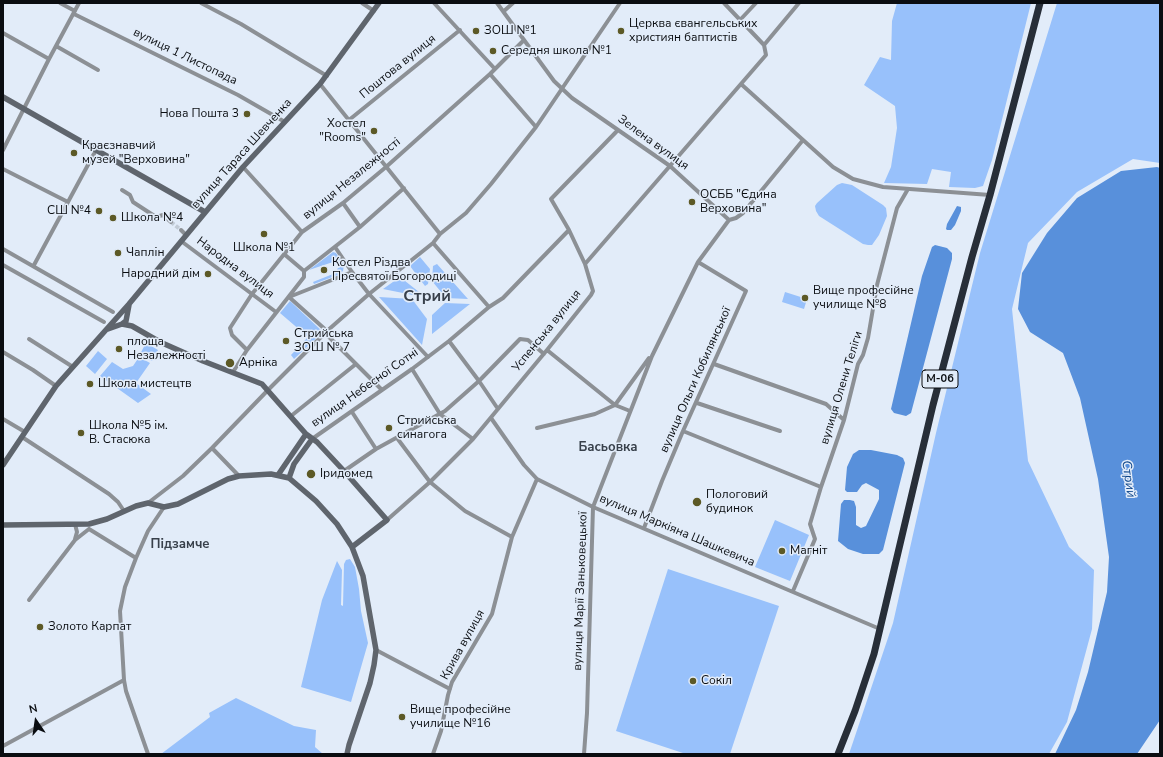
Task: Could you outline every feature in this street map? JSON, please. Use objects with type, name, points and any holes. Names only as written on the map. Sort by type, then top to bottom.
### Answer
[{"type":"highway","name":"М-06","points":[[838,754],[855,711],[874,654],[933,404],[1040,3]]},
{"type":"main road","name":"вулиця Тараса Шевченка","points":[[3,465],[56,386],[106,330],[115,315],[129,304],[243,167],[327,76],[379,3]]},
{"type":"main road","points":[[3,97],[205,212]]},
{"type":"main road","points":[[106,330],[125,322],[129,304]]},
{"type":"main road","points":[[132,326],[123,315],[115,315],[117,322],[132,326],[160,342],[202,362],[262,384],[306,434],[317,442],[344,471],[387,520]]},
{"type":"main road","name":"вулиця Небесної Сотні","points":[[278,475],[306,434]]},
{"type":"main road","name":"вулиця Небесної Сотні","points":[[289,478],[294,464],[312,439]]},
{"type":"main road","points":[[3,525],[75,524],[89,526],[136,506],[148,503],[164,507],[178,504],[222,482],[239,476],[278,475],[289,478],[316,501],[328,514],[352,547],[363,576],[376,650],[370,683],[348,745],[347,754]]},
{"type":"main road","name":"Успенська вулиця","points":[[352,547],[387,520]]},
{"type":"street","name":"вулиця 1 Листопада","points":[[60,3],[74,13],[238,95],[285,122]]},
{"type":"street","points":[[3,150],[79,3]]},
{"type":"street","points":[[201,3],[242,24],[327,76]]},
{"type":"street","points":[[362,3],[374,11]]},
{"type":"street","points":[[434,3],[495,69]]},
{"type":"street","name":"Зелена вулиця","points":[[497,3],[554,81],[572,98],[670,166],[729,220]]},
{"type":"street","points":[[504,11],[513,3]]},
{"type":"street","points":[[148,503],[183,476],[326,332],[369,294],[433,243],[440,234],[466,213],[492,184],[536,127],[620,3]]},
{"type":"street","points":[[618,130],[551,199],[569,230],[585,264],[766,55],[764,45],[724,3]]},
{"type":"street","points":[[740,20],[756,3]]},
{"type":"street","points":[[764,45],[799,3]]},
{"type":"street","name":"Поштова вулиця","points":[[349,120],[460,30]]},
{"type":"street","points":[[3,33],[49,59]]},
{"type":"street","name":"вулиця Незалежності","points":[[248,350],[232,335],[230,328],[252,294],[302,232],[343,203],[386,167],[490,74],[524,40]]},
{"type":"street","points":[[56,46],[98,70]]},
{"type":"street","points":[[490,74],[536,127]]},
{"type":"street","points":[[320,84],[440,234]]},
{"type":"street","points":[[741,84],[833,167],[853,179],[883,187],[990,195]]},
{"type":"street","points":[[729,220],[736,218],[743,213],[803,140]]},
{"type":"street","points":[[34,265],[96,150]]},
{"type":"street","points":[[243,167],[302,232]]},
{"type":"street","points":[[3,169],[68,202]]},
{"type":"street","points":[[304,271],[360,227],[404,188]]},
{"type":"street","name":"вулиця Олени Теліги","points":[[792,591],[814,539],[810,524],[844,420],[858,364],[863,355],[868,338],[877,285],[897,208],[908,189]]},
{"type":"street","points":[[122,190],[130,195],[133,202],[156,217],[163,215],[171,222]]},
{"type":"street","points":[[343,203],[360,227]]},
{"type":"street","name":"вулиця Марії Заньковецької","points":[[584,754],[587,713],[593,507],[654,351],[698,262],[729,220]]},
{"type":"street","points":[[180,230],[186,235]]},
{"type":"street","name":"вулиця Небесної Сотні","points":[[312,439],[412,369],[449,341],[489,307],[503,298],[569,230]]},
{"type":"street","name":"Народна вулиця","points":[[181,241],[276,312]]},
{"type":"street","points":[[433,243],[489,307]]},
{"type":"street","points":[[335,247],[369,294],[428,357]]},
{"type":"street","points":[[3,249],[34,265],[115,315]]},
{"type":"street","points":[[232,372],[304,277],[304,271],[284,254]]},
{"type":"street","name":"вулиця Ольги Кобилянської","points":[[644,528],[683,431],[746,292],[698,262]]},
{"type":"street","name":"Успенська вулиця","points":[[387,520],[430,482],[472,439],[498,410],[592,295],[593,291],[585,264]]},
{"type":"street","points":[[3,265],[104,322]]},
{"type":"street","points":[[289,297],[352,272]]},
{"type":"street","points":[[289,297],[326,332],[382,390]]},
{"type":"street","points":[[29,339],[73,367]]},
{"type":"street","points":[[344,471],[376,449],[445,411],[479,381],[520,339],[528,340],[544,354]]},
{"type":"street","points":[[449,341],[479,381],[498,410]]},
{"type":"street","points":[[547,350],[615,405],[630,411]]},
{"type":"street","points":[[537,428],[595,414],[615,405],[654,351]]},
{"type":"street","points":[[3,352],[56,386]]},
{"type":"street","points":[[291,416],[356,364]]},
{"type":"street","points":[[714,364],[826,404],[844,420]]},
{"type":"street","points":[[412,369],[440,414],[472,439]]},
{"type":"street","points":[[697,403],[780,431]]},
{"type":"street","points":[[352,412],[376,449]]},
{"type":"street","name":"вулиця Маркіяна Шашкевича","points":[[491,418],[524,465],[538,479],[593,507],[880,629]]},
{"type":"street","points":[[3,419],[109,494],[118,502],[124,511]]},
{"type":"street","points":[[683,431],[821,487]]},
{"type":"street","points":[[396,438],[430,482],[465,511],[512,537]]},
{"type":"street","points":[[212,448],[239,476]]},
{"type":"street","name":"Крива вулиця","points":[[434,754],[441,731],[452,682],[492,614],[512,537],[538,479]]},
{"type":"street","points":[[148,754],[126,691],[120,611],[125,588],[136,558],[148,531],[164,507]]},
{"type":"street","points":[[75,524],[77,532],[75,540]]},
{"type":"street","points":[[29,600],[75,540],[89,526],[136,558]]},
{"type":"street","points":[[376,650],[450,690]]},
{"type":"street","points":[[3,746],[124,680]]},
{"type":"shaded area","points":[[897,3],[1031,3],[992,160],[983,186],[975,188],[949,187],[951,172],[932,169],[927,184],[884,183],[891,167],[897,128],[895,106],[864,85],[880,57],[891,60],[892,21]]},
{"type":"shaded area","points":[[1057,3],[1160,3],[1160,163],[1133,159],[1077,192],[1028,243],[1012,309],[1028,461],[1069,547],[1094,570],[1092,629],[1067,722],[1049,754],[849,754],[893,623],[936,433],[980,253]]},
{"type":"shaded area","points":[[842,183],[852,185],[886,208],[887,216],[879,235],[872,245],[863,244],[819,216],[816,211],[815,206],[817,203],[837,185]]},
{"type":"shaded area","points":[[333,252],[336,253],[344,265],[343,271],[338,275],[314,284],[313,282],[338,272],[337,269],[341,266],[339,260],[309,270]]},
{"type":"shaded area","points":[[420,257],[430,269],[428,284],[425,286],[410,266]]},
{"type":"shaded area","points":[[437,264],[468,299],[446,298],[432,281],[433,266]]},
{"type":"shaded area","points":[[400,277],[419,292],[413,295],[383,289]]},
{"type":"shaded area","points":[[785,292],[807,299],[804,309],[782,302]]},
{"type":"shaded area","points":[[379,297],[412,299],[427,319],[422,345]]},
{"type":"shaded area","points":[[290,301],[323,332],[294,359],[291,355],[308,337],[280,313]]},
{"type":"shaded area","points":[[445,303],[470,304],[432,334],[432,315]]},
{"type":"shaded area","points":[[146,343],[158,350],[152,361],[140,354]]},
{"type":"shaded area","points":[[98,351],[107,359],[95,374],[86,366]]},
{"type":"shaded area","points":[[139,357],[150,363],[136,383],[151,394],[138,403],[100,376],[112,362],[123,369],[133,366]]},
{"type":"shaded area","name":"Магніт","points":[[775,520],[809,535],[790,581],[755,567]]},
{"type":"shaded area","points":[[350,559],[355,567],[361,611],[368,643],[351,702],[301,687],[322,600],[337,561],[342,570],[341,605],[343,606],[344,564],[346,560]]},
{"type":"shaded area","name":"Сокіл","points":[[668,569],[779,606],[730,754],[686,754],[616,731]]},
{"type":"shaded area","points":[[236,698],[294,726],[316,730],[315,747],[323,754],[161,754],[210,717],[209,713]]},
{"type":"water","points":[[1157,167],[1160,168],[1160,720],[1137,754],[1055,754],[1076,710],[1088,672],[1107,592],[1109,557],[1098,479],[1080,398],[1063,353],[1030,332],[1018,309],[1022,273],[1047,233],[1077,198],[1121,171]]},
{"type":"water","points":[[957,206],[961,207],[961,211],[955,225],[951,230],[947,230],[947,224]]},
{"type":"water","points":[[935,245],[947,248],[952,253],[952,259],[911,413],[906,416],[894,413],[891,409],[922,276],[932,247]]},
{"type":"water","points":[[859,450],[871,450],[897,455],[903,458],[905,463],[883,550],[879,554],[863,554],[848,549],[838,541],[841,504],[844,500],[854,501],[856,507],[856,525],[861,528],[866,526],[879,499],[879,490],[866,483],[862,485],[857,492],[847,492],[845,490],[847,467],[853,454]]},
{"type":"tunnel","points":[[171,222],[181,230]]},
{"type":"place","name":"ЗОШ №1","points":[[476,31]]},
{"type":"place","name":"Церква євангельських християн баптистів","points":[[621,31]]},
{"type":"place","name":"Середня школа №1","points":[[493,51]]},
{"type":"place","name":"Нова Пошта 3","points":[[247,114]]},
{"type":"place","name":"Хостел \"Rooms\"","points":[[374,131]]},
{"type":"place","name":"Краєзнавчий музей \"Верховина\"","points":[[74,153]]},
{"type":"place","name":"ОСББ \"Єдина Верховина\"","points":[[692,202]]},
{"type":"place","name":"СШ №4","points":[[99,211]]},
{"type":"place","name":"Школа №4","points":[[113,218]]},
{"type":"place","name":"Школа №1","points":[[264,234]]},
{"type":"place","name":"Чаплін","points":[[118,253]]},
{"type":"place","name":"Костел Різдва Пресвятої Богородиці","points":[[324,270]]},
{"type":"place","name":"Народний дім","points":[[208,274]]},
{"type":"place","name":"Вище професійне училище №8","points":[[805,298]]},
{"type":"place","name":"Стрийська ЗОШ № 7","points":[[286,341]]},
{"type":"place","name":"площа Незалежності","points":[[119,349]]},
{"type":"place","name":"Арніка","points":[[230,363]]},
{"type":"place","name":"Школа мистецтв","points":[[90,384]]},
{"type":"place","name":"Стрийська синагога","points":[[389,428]]},
{"type":"place","name":"Школа №5 ім. В. Стасюка","points":[[81,433]]},
{"type":"place","name":"Іридомед","points":[[311,474]]},
{"type":"place","name":"Пологовий будинок","points":[[697,502]]},
{"type":"place","name":"Магніт","points":[[782,551]]},
{"type":"place","name":"Золото Карпат","points":[[40,627]]},
{"type":"place","name":"Сокіл","points":[[693,681]]},
{"type":"place","name":"Вище професійне училище №16","points":[[402,717]]},
{"type":"district","name":"Стрий","points":[[427,297]]},
{"type":"district","name":"Басьовка","points":[[608,448]]},
{"type":"district","name":"Підзамче","points":[[180,545]]}]
